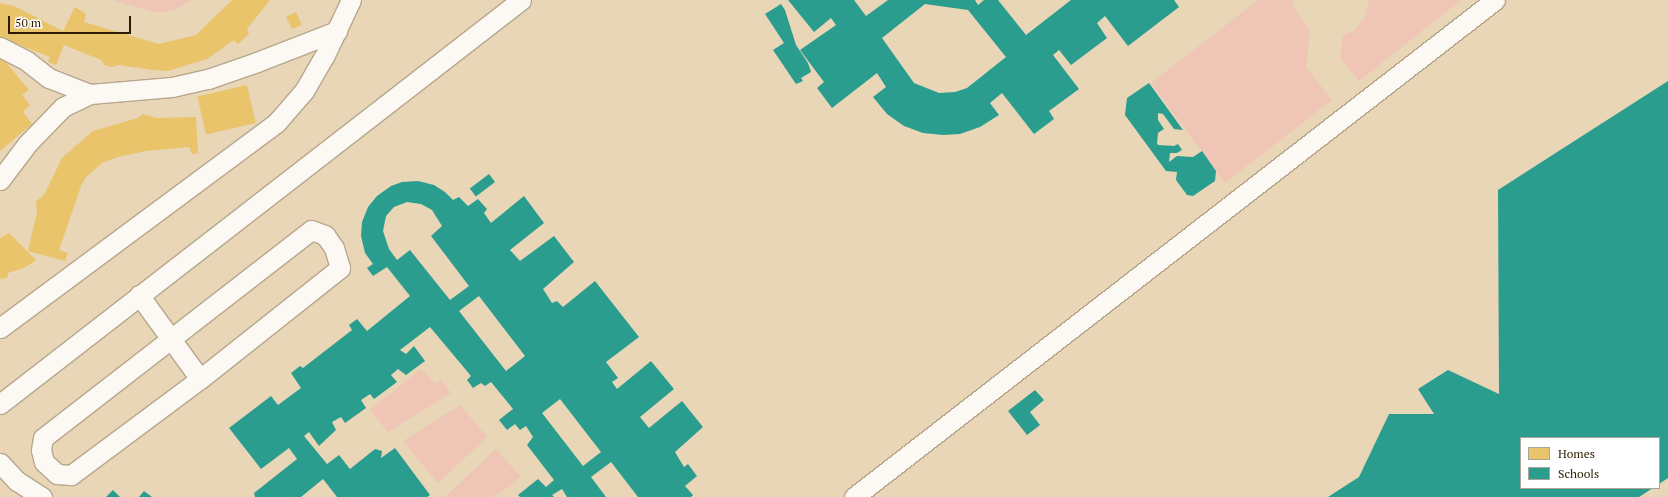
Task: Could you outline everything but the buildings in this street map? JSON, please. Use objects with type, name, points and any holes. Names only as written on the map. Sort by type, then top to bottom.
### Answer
[{"type":"lane","points":[[0,328],[277,122],[304,91],[324,57],[351,0]]},
{"type":"lane","points":[[854,497],[1495,0]]},
{"type":"lane","points":[[0,404],[511,3]]},
{"type":"lane","points":[[0,180],[28,143],[63,108],[90,94],[172,86],[208,78],[257,62],[337,30]]},
{"type":"lane","points":[[0,47],[27,61],[49,78],[90,94]]},
{"type":"lane","points":[[49,78],[60,95],[63,108]]},
{"type":"lane","points":[[311,230],[325,236],[334,248],[340,268],[200,379],[71,475],[57,474],[44,462],[41,450],[43,438],[311,230]]},
{"type":"lane","points":[[139,295],[200,379]]},
{"type":"lane","points":[[0,463],[17,482],[42,497]]},
{"type":"shaded area","points":[[113,0],[192,0],[176,9],[157,13]]},
{"type":"shaded area","points":[[1258,0],[1294,0],[1293,4],[1297,13],[1310,30],[1306,67],[1332,100],[1225,183],[1151,83]]},
{"type":"shaded area","points":[[1369,0],[1461,0],[1359,81],[1340,58],[1343,35],[1354,31],[1365,17]]},
{"type":"shaded area","points":[[421,369],[435,383],[441,379],[451,393],[388,432],[370,410]]},
{"type":"shaded area","points":[[460,405],[487,437],[438,483],[403,441]]},
{"type":"shaded area","points":[[496,449],[521,477],[494,497],[445,497]]}]
